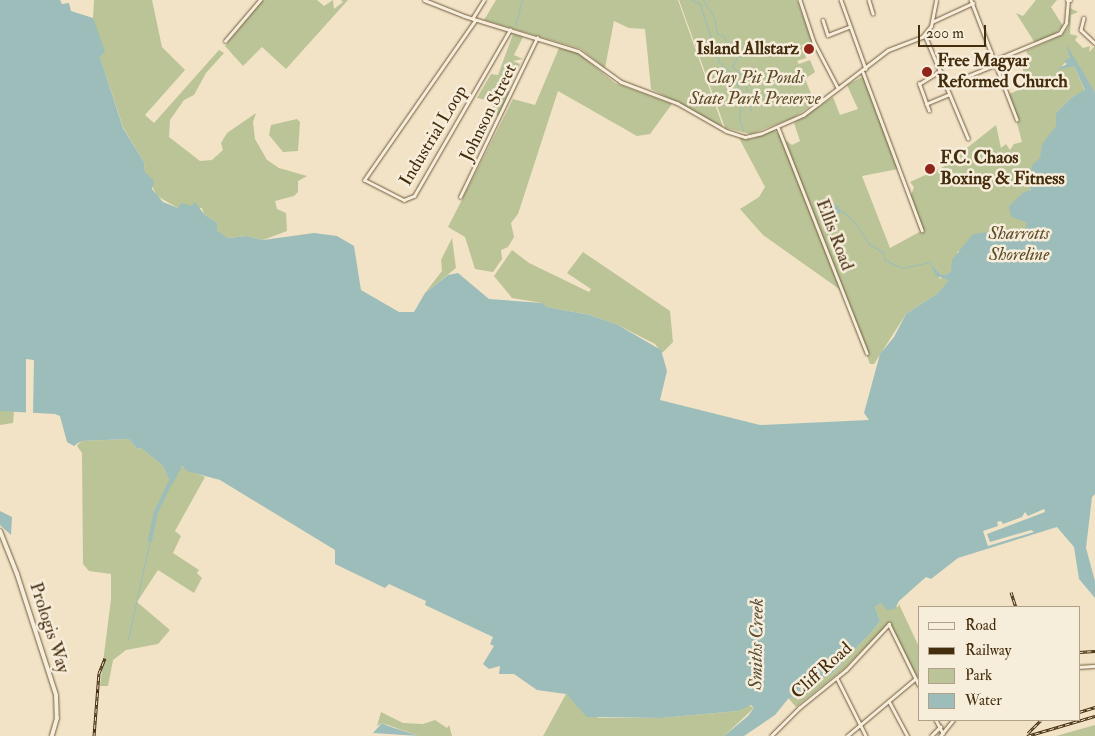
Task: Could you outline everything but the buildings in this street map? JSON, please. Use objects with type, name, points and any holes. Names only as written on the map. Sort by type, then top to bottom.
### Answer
[{"type":"main road","name":"Prologis Way","points":[[0,531],[17,574],[56,695],[57,718],[52,736]]},
{"type":"street","points":[[225,41],[260,0]]},
{"type":"street","points":[[424,0],[474,19],[578,51],[621,82],[677,104],[734,134],[750,136],[778,127],[803,115],[890,49],[925,35],[932,22],[936,0]]},
{"type":"street","name":"Industrial Loop","points":[[484,0],[462,40],[365,180],[404,200],[414,196],[510,30]]},
{"type":"street","points":[[800,0],[814,42],[839,89]]},
{"type":"street","points":[[841,0],[864,70],[922,230]]},
{"type":"street","points":[[869,0],[874,13]]},
{"type":"street","points":[[946,85],[1060,33],[1066,23],[1068,0]]},
{"type":"street","points":[[932,22],[972,1],[1017,118]]},
{"type":"street","points":[[1084,18],[1081,30],[1095,43]]},
{"type":"street","points":[[823,20],[828,34],[849,27]]},
{"type":"street","points":[[925,35],[968,138]]},
{"type":"street","name":"Johnson Street","points":[[460,197],[537,38]]},
{"type":"street","points":[[929,112],[920,84],[940,71]]},
{"type":"street","points":[[926,104],[949,94]]},
{"type":"street","name":"Ellis Road","points":[[778,127],[866,353]]},
{"type":"street","name":"Cliff Road","points":[[771,736],[799,708],[837,678],[889,624],[915,679]]},
{"type":"street","points":[[1080,667],[1095,666]]},
{"type":"street","points":[[837,678],[866,736]]},
{"type":"street","points":[[847,736],[915,679],[918,684]]},
{"type":"street","points":[[889,701],[908,736]]},
{"type":"street","points":[[937,721],[941,734]]},
{"type":"street","points":[[941,734],[952,721]]},
{"type":"street","points":[[931,736],[940,727]]},
{"type":"green space","points":[[94,0],[152,0],[162,47],[185,70],[145,115],[154,123],[219,50],[224,53],[206,73],[194,95],[184,100],[170,120],[169,137],[200,161],[212,160],[223,150],[221,143],[227,133],[256,113],[253,122],[255,139],[267,160],[279,168],[307,176],[298,181],[298,192],[294,196],[275,201],[277,209],[286,213],[287,231],[263,240],[246,236],[228,238],[217,230],[217,223],[204,214],[202,208],[178,208],[157,196],[145,172],[144,162],[123,127],[100,57],[93,18]]},
{"type":"green space","points":[[263,0],[317,0],[324,6],[333,0],[334,9],[343,2],[341,0],[348,0],[286,69],[262,47],[243,66],[225,46]]},
{"type":"green space","points":[[496,0],[678,0],[723,127],[651,89],[645,29],[629,28],[614,21],[605,68],[581,49],[484,20]]},
{"type":"green space","name":"Clay Pit Ponds State Park Preserve","points":[[679,0],[797,0],[812,42],[802,45],[806,58],[797,61],[799,64],[810,60],[815,72],[805,79],[815,103],[793,118],[751,134],[725,128]]},
{"type":"green space","points":[[1036,0],[1057,0],[1051,7],[1063,26],[1054,35],[1035,43],[1016,13],[1023,16]]},
{"type":"green space","name":"Sharrotts Shoreline","points":[[1070,8],[1078,12],[1071,15],[1070,34],[1078,36],[1075,40],[1083,48],[1090,46],[1089,52],[1095,46],[1095,92],[1068,49],[1070,58],[1062,66],[1074,66],[1085,91],[1071,98],[1056,113],[1057,126],[1043,144],[1035,185],[1023,197],[1069,246],[958,251],[951,271],[946,275],[941,275],[930,262],[940,279],[955,271],[959,258],[961,261],[958,270],[938,293],[906,314],[874,364],[870,364],[785,140],[792,145],[800,141],[794,123],[833,97],[840,115],[858,109],[847,85],[864,76],[898,169],[862,176],[890,248],[923,230],[911,195],[914,187],[910,182],[943,167],[996,125],[1001,148],[1006,144],[1010,150],[1014,144],[1022,142],[1009,94],[1023,88],[1026,79],[1021,64],[1030,60],[1026,51],[1062,35],[1068,27]]},
{"type":"green space","points":[[513,34],[523,37],[514,55],[523,59],[513,61],[520,64],[513,77],[508,76],[503,91],[510,92],[498,117],[491,101],[477,98],[491,74],[498,75]]},
{"type":"green space","points":[[559,48],[578,53],[615,83],[672,104],[650,134],[637,136],[558,91],[518,214],[511,223],[514,237],[508,247],[501,250],[502,259],[493,272],[475,269],[465,237],[448,227],[513,99],[535,105]]},
{"type":"green space","points":[[297,119],[300,122],[298,151],[283,152],[269,135],[271,125]]},
{"type":"green space","points":[[774,130],[780,135],[842,291],[763,235],[740,209],[759,197],[765,187],[739,138],[752,139]]},
{"type":"green space","points":[[452,238],[456,268],[425,293],[442,271],[441,260]]},
{"type":"green space","points":[[512,250],[529,263],[589,292],[591,289],[567,273],[583,252],[670,311],[673,342],[662,353],[655,344],[618,325],[590,315],[547,307],[542,303],[512,298],[494,276]]},
{"type":"green space","points":[[0,411],[14,411],[13,423],[0,425]]},
{"type":"green space","points":[[129,439],[137,449],[141,448],[163,466],[172,484],[180,466],[205,477],[175,531],[181,536],[173,553],[199,570],[197,573],[202,578],[194,593],[158,570],[137,602],[170,630],[158,644],[126,650],[113,660],[108,686],[100,686],[111,599],[111,574],[89,571],[83,564],[82,453],[77,446],[81,441]]},
{"type":"green space","points":[[881,603],[898,607],[899,604],[918,645],[918,679],[889,623],[845,668],[796,707],[789,699],[821,676],[832,674],[876,627],[880,620],[875,607]]},
{"type":"green space","points":[[566,694],[583,711],[599,718],[661,718],[738,711],[748,705],[754,708],[724,736],[543,736]]},
{"type":"green space","points":[[381,712],[403,723],[423,724],[435,720],[447,728],[449,725],[452,736],[419,736],[382,723],[377,726]]},
{"type":"green space","points":[[1095,725],[1095,736],[1056,736]]},
{"type":"water","name":"Smiths Creek","points":[[0,0],[60,0],[62,4],[69,3],[71,11],[93,18],[105,51],[100,57],[123,128],[144,162],[145,172],[154,181],[152,189],[163,202],[178,208],[181,203],[192,206],[195,202],[204,214],[217,223],[217,230],[228,238],[246,236],[263,240],[314,233],[337,236],[354,246],[361,290],[399,312],[414,312],[425,293],[448,275],[458,273],[489,299],[542,303],[547,307],[590,315],[618,325],[661,350],[667,371],[660,400],[760,425],[869,420],[864,413],[880,354],[894,337],[906,314],[938,293],[949,280],[936,276],[930,262],[941,275],[946,275],[951,271],[952,260],[973,234],[1006,230],[1019,234],[1026,231],[1026,222],[1011,217],[1009,206],[1024,192],[1031,190],[1029,183],[1032,165],[1040,158],[1042,144],[1056,126],[1056,113],[1071,98],[1085,90],[1074,66],[1056,70],[1067,64],[1064,61],[1070,58],[1066,44],[1095,92],[1095,494],[1092,497],[1086,548],[1095,581],[1095,598],[1079,579],[1074,547],[1057,527],[958,558],[931,579],[926,577],[899,601],[895,609],[887,610],[881,603],[875,607],[880,620],[876,627],[832,674],[815,680],[801,694],[788,699],[775,715],[744,736],[724,736],[748,716],[754,708],[751,705],[738,711],[661,718],[587,717],[566,694],[537,690],[514,674],[499,674],[500,666],[489,669],[483,664],[494,646],[490,644],[493,637],[425,605],[426,601],[389,584],[385,588],[335,564],[335,550],[220,480],[187,471],[182,466],[172,485],[163,466],[141,448],[137,449],[129,439],[81,441],[74,446],[67,442],[60,416],[55,414],[0,411]]},
{"type":"water","points":[[825,201],[837,205],[841,212],[834,215],[822,211]]},
{"type":"water","points":[[0,511],[12,517],[11,535],[0,525]]},
{"type":"water","points":[[382,723],[388,726],[419,736],[373,733]]},
{"type":"pier","points":[[26,359],[34,360],[33,414],[26,414]]},
{"type":"pier","points":[[1044,509],[1045,512],[987,534],[990,542],[1031,530],[1034,532],[988,546],[983,531],[998,526],[997,522],[1001,521],[1003,524],[1022,517],[1025,512],[1028,516]]},
{"type":"waterway","points":[[515,26],[522,0]]},
{"type":"waterway","points":[[691,0],[700,4],[719,62],[730,72],[742,94],[739,117],[743,131]]},
{"type":"waterway","points":[[703,0],[714,17],[717,34],[723,35],[730,49],[737,51],[738,56],[732,66],[744,78],[751,110]]},
{"type":"waterway","points":[[841,210],[853,220],[869,244],[883,252],[885,260],[902,268],[930,262]]},
{"type":"waterway","points":[[150,540],[156,512],[172,479]]},
{"type":"waterway","points":[[128,639],[150,540]]},
{"type":"railway","points":[[1011,592],[1016,606]]},
{"type":"railway","points":[[1080,652],[1095,651]]},
{"type":"railway","points":[[94,736],[99,673],[105,658]]},
{"type":"railway","points":[[1080,712],[1095,707]]},
{"type":"railway","points":[[1080,720],[1095,716]]},
{"type":"railway","points":[[1028,733],[1040,721]]},
{"type":"railway","points":[[1027,736],[1078,721]]},
{"type":"place","name":"Island Allstarz","points":[[809,49]]},
{"type":"place","name":"Free Magyar Reformed Church","points":[[927,72]]},
{"type":"place","name":"F.C. Chaos Boxing & Fitness","points":[[930,169]]}]
